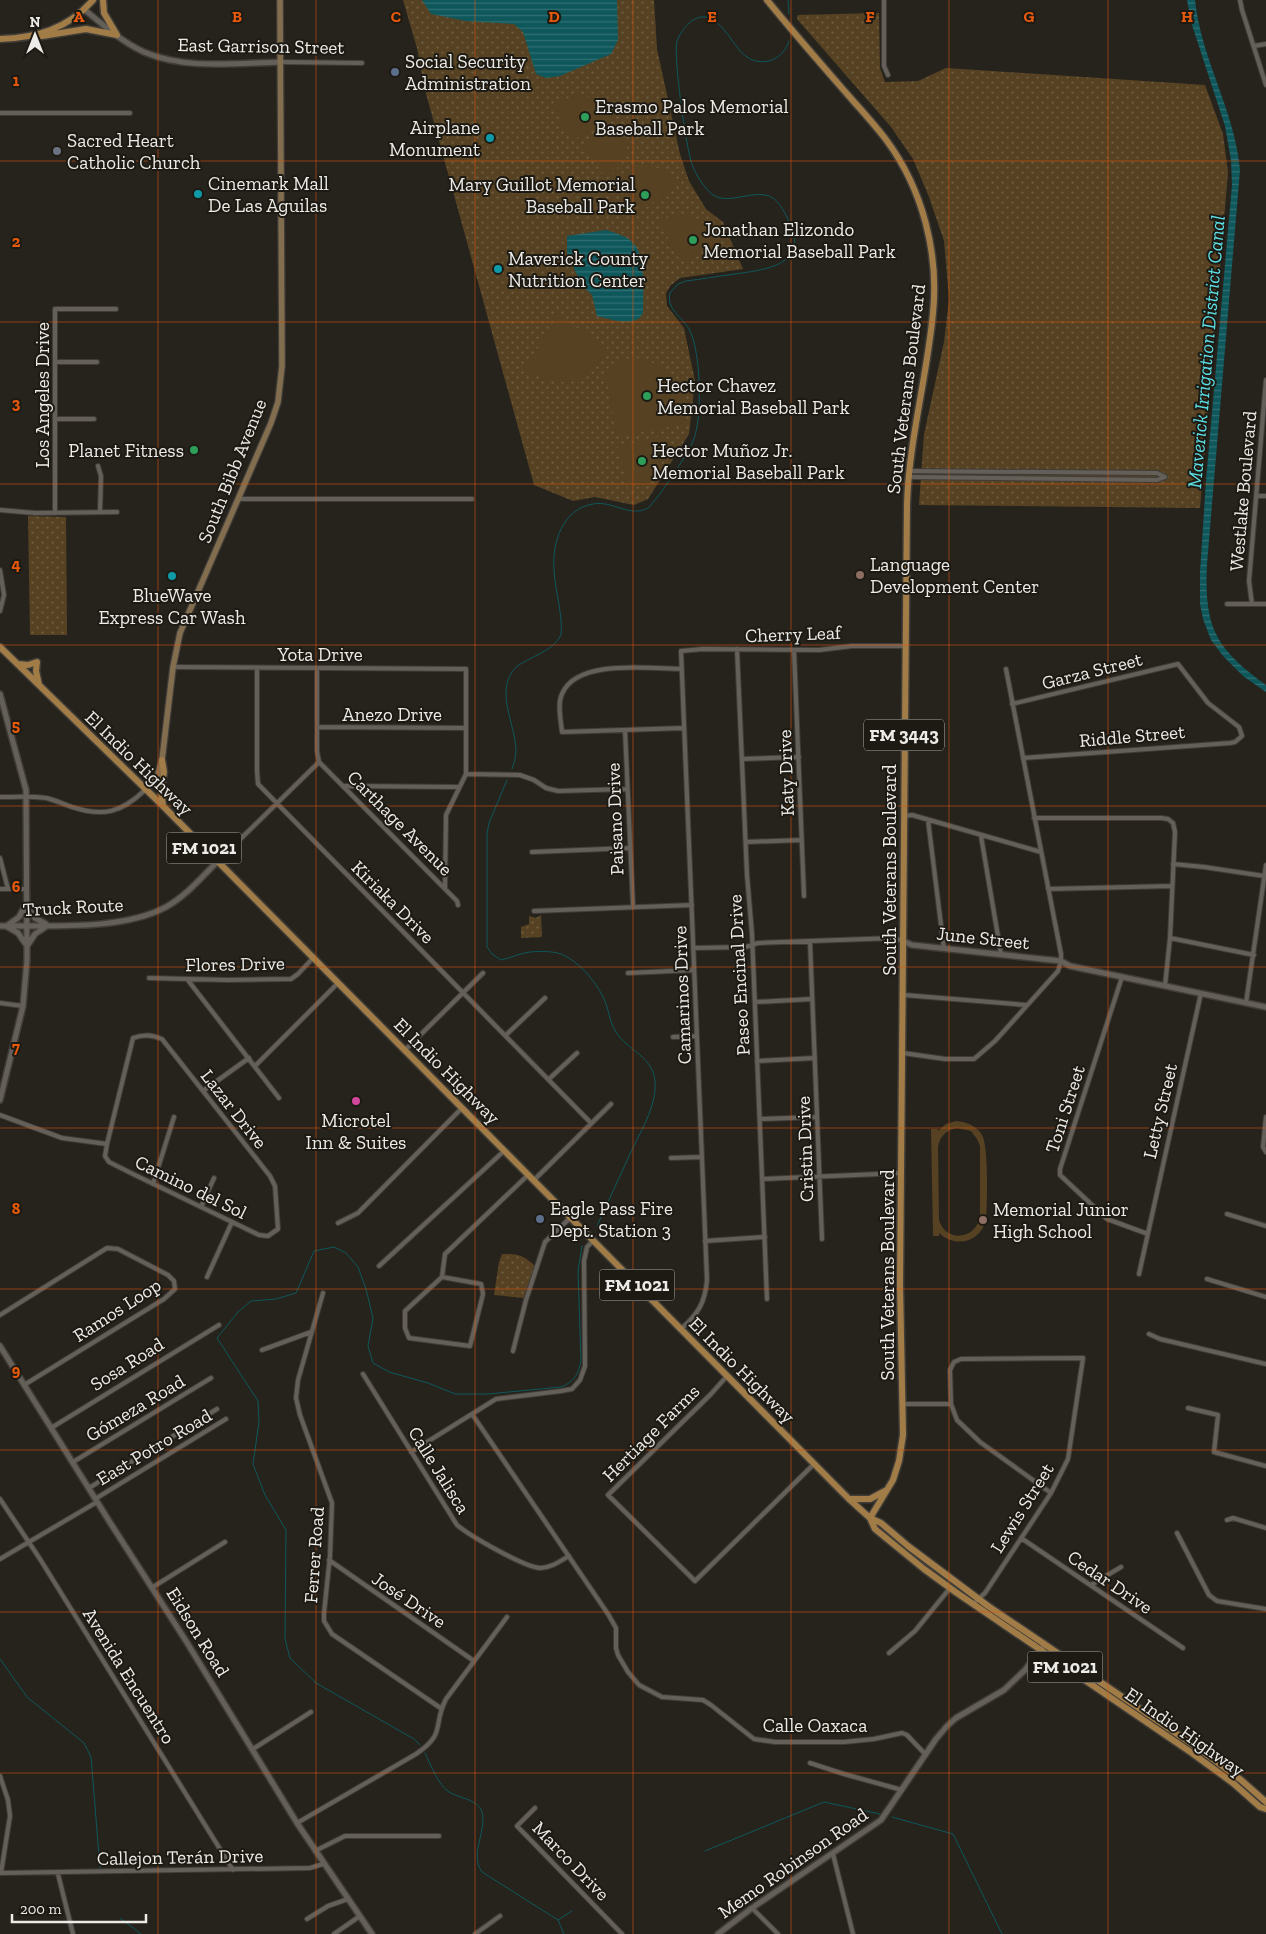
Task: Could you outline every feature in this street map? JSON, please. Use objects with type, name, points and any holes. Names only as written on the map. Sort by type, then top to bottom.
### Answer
[{"type":"main road","points":[[27,38],[59,27],[85,10],[93,0]]},
{"type":"main road","points":[[103,0],[104,13],[117,35]]},
{"type":"main road","name":"South Bibb Avenue","points":[[145,790],[158,774],[162,760],[177,644],[184,621],[271,423],[281,386],[280,0]]},
{"type":"main road","name":"South Veterans Boulevard","points":[[767,0],[888,142],[906,171],[916,192],[929,237],[935,293],[931,334],[909,474],[905,646],[904,994],[900,1284],[903,1404],[902,1449],[888,1489],[870,1518]]},
{"type":"main road","points":[[0,39],[62,34],[86,29],[117,35]]},
{"type":"main road","name":"El Indio Highway","points":[[0,647],[163,806],[849,1499],[870,1518],[881,1523],[908,1546],[1043,1647],[1200,1758],[1266,1809]]},
{"type":"main road","points":[[16,664],[28,665],[37,662],[36,671],[39,686]]},
{"type":"main road","points":[[162,760],[164,772],[161,789],[163,806]]},
{"type":"main road","points":[[849,1499],[870,1499],[888,1489]]},
{"type":"main road","name":"El Indio Highway","points":[[870,1518],[876,1529],[950,1588],[1202,1751],[1266,1802]]},
{"type":"street","points":[[884,0],[884,66],[888,75]]},
{"type":"street","points":[[1240,0],[1266,85]]},
{"type":"street","name":"East Garrison Street","points":[[85,10],[117,35],[142,51],[166,60],[181,62],[362,63]]},
{"type":"street","points":[[1254,46],[1266,44]]},
{"type":"street","points":[[0,113],[130,114]]},
{"type":"street","name":"Los Angeles Drive","points":[[55,512],[55,309],[116,309]]},
{"type":"street","points":[[55,362],[97,362]]},
{"type":"street","name":"Westlake Boulevard","points":[[1252,604],[1249,580],[1264,431],[1266,380]]},
{"type":"street","points":[[55,419],[94,419]]},
{"type":"street","points":[[98,466],[101,476],[100,512]]},
{"type":"street","points":[[968,471],[968,478]]},
{"type":"street","points":[[1022,471],[1157,473],[1165,477],[1157,480],[1022,479],[909,474],[1022,471]]},
{"type":"street","points":[[1022,471],[1022,479]]},
{"type":"street","points":[[1071,472],[1071,479]]},
{"type":"street","points":[[1119,473],[1119,480]]},
{"type":"street","points":[[1256,496],[1266,496]]},
{"type":"street","points":[[238,498],[472,499]]},
{"type":"street","points":[[0,510],[13,512],[117,512]]},
{"type":"street","points":[[0,570],[4,595],[0,611]]},
{"type":"street","points":[[1227,604],[1266,604]]},
{"type":"street","name":"Cherry Leaf","points":[[682,651],[737,649],[819,650],[852,646],[905,646]]},
{"type":"street","name":"Paseo Encinal Drive","points":[[737,649],[755,1002],[767,1299]]},
{"type":"street","name":"Katy Drive","points":[[794,650],[804,896]]},
{"type":"street","name":"Camarinos Drive","points":[[681,1329],[698,1310],[706,1296],[707,1280],[682,651]]},
{"type":"street","name":"Garza Street","points":[[1012,704],[1178,664],[1208,703],[1239,727],[1242,736]]},
{"type":"street","name":"Yota Drive","points":[[174,667],[466,669],[466,728]]},
{"type":"street","name":"Kiriaka Drive","points":[[257,668],[258,784],[591,1123]]},
{"type":"street","points":[[218,862],[320,762],[317,751],[318,668]]},
{"type":"street","points":[[682,669],[611,668],[584,674],[575,679],[562,692],[560,703],[562,732],[684,728]]},
{"type":"street","points":[[903,1053],[945,1059],[974,1059],[995,1041],[1058,971],[1061,961],[1006,669]]},
{"type":"street","points":[[0,694],[26,790],[26,946],[23,1006],[0,1100]]},
{"type":"street","name":"Anezo Drive","points":[[317,727],[466,728]]},
{"type":"street","points":[[445,889],[446,816],[466,774],[466,728]]},
{"type":"street","name":"Paisano Drive","points":[[626,730],[633,906]]},
{"type":"street","name":"Riddle Street","points":[[1023,758],[1230,743],[1235,742],[1242,736]]},
{"type":"street","points":[[742,759],[799,757]]},
{"type":"street","name":"Carthage Avenue","points":[[320,762],[457,901],[458,905]]},
{"type":"street","points":[[466,774],[520,775],[534,780],[546,788],[558,791],[627,789]]},
{"type":"street","points":[[344,786],[459,787]]},
{"type":"street","points":[[0,797],[48,799],[97,813],[125,807],[145,790]]},
{"type":"street","points":[[904,816],[928,820],[1041,852]]},
{"type":"street","points":[[1034,818],[1161,818],[1168,819],[1173,823],[1175,832],[1172,899],[1165,986]]},
{"type":"street","points":[[928,820],[944,949]]},
{"type":"street","points":[[981,836],[1001,954]]},
{"type":"street","points":[[746,842],[802,840]]},
{"type":"street","points":[[532,852],[630,848]]},
{"type":"street","points":[[0,858],[8,889]]},
{"type":"street","name":"Truck Route","points":[[3,926],[108,923],[133,919],[165,907],[187,892],[218,862]]},
{"type":"street","points":[[1173,864],[1264,876]]},
{"type":"street","points":[[1246,1003],[1266,865]]},
{"type":"street","points":[[1048,889],[1172,886]]},
{"type":"street","points":[[0,889],[26,889]]},
{"type":"street","points":[[26,904],[35,918],[48,925],[35,934],[26,946]]},
{"type":"street","points":[[3,926],[20,917],[26,904]]},
{"type":"street","points":[[534,911],[692,905]]},
{"type":"street","points":[[3,926],[18,933],[26,946]]},
{"type":"street","points":[[694,948],[746,947],[758,943],[894,938],[903,941]]},
{"type":"street","points":[[1170,938],[1254,955]]},
{"type":"street","name":"June Street","points":[[903,941],[912,946],[1061,961],[1070,966],[1266,1007]]},
{"type":"street","name":"Cristin Drive","points":[[810,942],[822,1239]]},
{"type":"street","name":"Flores Drive","points":[[149,978],[187,980],[291,979],[313,958]]},
{"type":"street","points":[[628,973],[694,970]]},
{"type":"street","points":[[405,1050],[483,973]]},
{"type":"street","name":"Toni Street","points":[[1122,977],[1060,1169],[1060,1176],[1107,1219],[1148,1234]]},
{"type":"street","points":[[187,980],[279,1098]]},
{"type":"street","points":[[255,1066],[338,983]]},
{"type":"street","name":"Letty Street","points":[[1139,1274],[1201,993]]},
{"type":"street","points":[[904,994],[1026,1005]]},
{"type":"street","points":[[506,1035],[545,998]]},
{"type":"street","points":[[755,1002],[812,999]]},
{"type":"street","points":[[0,1003],[23,1006]]},
{"type":"street","name":"Lazar Drive","points":[[107,1144],[133,1038],[147,1035],[155,1036],[162,1040],[204,1091],[270,1176],[274,1186],[278,1229]]},
{"type":"street","points":[[673,1037],[696,1036]]},
{"type":"street","points":[[549,1079],[577,1052]]},
{"type":"street","points":[[204,1091],[249,1058]]},
{"type":"street","points":[[757,1061],[815,1058]]},
{"type":"street","points":[[442,1277],[481,1284],[483,1294],[470,1346],[409,1338],[405,1328],[405,1311],[442,1277],[445,1254],[611,1104]]},
{"type":"street","points":[[338,1223],[358,1212],[462,1108]]},
{"type":"street","points":[[0,1115],[62,1138],[107,1144]]},
{"type":"street","points":[[153,1184],[174,1117]]},
{"type":"street","points":[[760,1120],[817,1117]]},
{"type":"street","points":[[1266,1117],[1263,1147],[1266,1152]]},
{"type":"street","name":"Camino del Sol","points":[[107,1144],[105,1156],[109,1162],[153,1184],[259,1235],[268,1236],[278,1229]]},
{"type":"street","points":[[379,1266],[504,1151]]},
{"type":"street","points":[[671,1158],[701,1157]]},
{"type":"street","points":[[762,1179],[902,1173]]},
{"type":"street","points":[[201,1207],[214,1178]]},
{"type":"street","points":[[1227,1214],[1266,1226]]},
{"type":"street","points":[[513,1351],[526,1300],[545,1242],[570,1218]]},
{"type":"street","points":[[206,1276],[232,1222]]},
{"type":"street","points":[[705,1241],[765,1237]]},
{"type":"street","points":[[411,1452],[496,1399],[561,1392],[572,1388],[580,1380],[585,1366],[584,1261],[587,1247],[593,1241]]},
{"type":"street","name":"Ramos Loop","points":[[0,1315],[107,1248],[118,1249],[168,1274],[174,1281],[175,1289],[164,1299],[24,1384]]},
{"type":"street","points":[[1207,1279],[1266,1297]]},
{"type":"street","name":"Ferrer Road","points":[[323,1293],[298,1380],[296,1398],[300,1415],[332,1503],[330,1560],[324,1621],[332,1634],[376,1666],[442,1709]]},
{"type":"street","name":"Sosa Road","points":[[51,1428],[219,1325]]},
{"type":"street","points":[[262,1350],[311,1332]]},
{"type":"street","points":[[1149,1334],[1160,1339],[1266,1364]]},
{"type":"street","name":"Eidson Road","points":[[0,1346],[253,1749],[297,1823],[372,1934]]},
{"type":"street","name":"Lewis Street","points":[[951,1404],[950,1373],[954,1362],[961,1359],[1083,1358],[1068,1459],[1063,1472],[985,1593],[973,1604]]},
{"type":"street","name":"Calle Jalisca","points":[[363,1374],[452,1519],[463,1530],[534,1567],[549,1567],[569,1556]]},
{"type":"street","name":"Hertiage Farms","points":[[726,1376],[711,1394],[608,1495],[695,1581],[814,1464]]},
{"type":"street","name":"Gómeza Road","points":[[73,1462],[211,1378]]},
{"type":"street","points":[[903,1404],[951,1404],[957,1420],[966,1431],[1051,1493]]},
{"type":"street","points":[[1188,1408],[1218,1415],[1214,1452],[1266,1466]]},
{"type":"street","points":[[89,1488],[217,1409]]},
{"type":"street","name":"Calle Oaxaca","points":[[472,1414],[614,1623],[617,1636],[616,1648],[624,1666],[640,1685],[653,1694],[672,1699],[703,1700],[746,1734],[759,1741],[844,1742],[874,1739],[902,1733],[907,1735],[926,1755]]},
{"type":"street","name":"East Potro Road","points":[[0,1559],[30,1543],[226,1419]]},
{"type":"street","name":"Avenida Encuentro","points":[[0,1499],[30,1543],[233,1870]]},
{"type":"street","points":[[1227,1520],[1233,1518],[1266,1528]]},
{"type":"street","points":[[1177,1533],[1209,1596],[1217,1601],[1266,1609]]},
{"type":"street","name":"Cedar Drive","points":[[1021,1538],[1183,1648]]},
{"type":"street","points":[[152,1587],[225,1542]]},
{"type":"street","name":"José Drive","points":[[330,1560],[474,1661]]},
{"type":"street","points":[[1091,1585],[1121,1567]]},
{"type":"street","points":[[889,1653],[915,1631],[950,1588]]},
{"type":"street","points":[[297,1823],[427,1747],[435,1738],[446,1699],[507,1617]]},
{"type":"street","name":"Memo Robinson Road","points":[[718,1934],[752,1908],[881,1820],[939,1735],[951,1722],[1004,1690],[1025,1670],[1043,1647]]},
{"type":"street","points":[[253,1749],[312,1712]]},
{"type":"street","points":[[810,1763],[902,1790]]},
{"type":"street","points":[[0,1776],[8,1800],[10,1816],[0,1873]]},
{"type":"street","name":"Marco Drive","points":[[535,1808],[517,1826],[622,1934]]},
{"type":"street","points":[[315,1851],[345,1836],[439,1836]]},
{"type":"street","points":[[832,1854],[853,1934]]},
{"type":"street","name":"Callejon Terán Drive","points":[[0,1873],[58,1874],[310,1868],[323,1864]]},
{"type":"street","points":[[58,1874],[73,1934]]},
{"type":"street","points":[[307,1919],[328,1906],[348,1900]]},
{"type":"street","points":[[752,1908],[778,1934]]},
{"type":"street","points":[[334,1934],[360,1916]]},
{"type":"street","points":[[475,1934],[500,1916]]},
{"type":"shaded area","points":[[403,0],[654,0],[657,49],[680,154],[689,181],[706,209],[723,222],[743,269],[680,278],[671,285],[666,293],[667,306],[684,328],[695,381],[689,434],[648,499],[634,505],[595,497],[573,501],[534,485],[425,90],[417,48]]},
{"type":"shaded area","points":[[879,13],[880,68],[885,82],[918,81],[946,68],[1205,85],[1223,134],[1228,172],[1200,508],[919,505],[924,434],[944,342],[949,299],[944,241],[929,197],[913,159],[891,127],[797,19],[798,15]]},
{"type":"shaded area","name":"Erasmo Palos Memorial Baseball Park","points":[[577,95],[589,97],[598,102],[613,119],[573,140],[570,139],[552,104]]},
{"type":"shaded area","points":[[620,121],[627,137],[626,152],[619,167],[606,178],[583,146],[585,142],[590,141]]},
{"type":"shaded area","name":"Mary Guillot Memorial Baseball Park","points":[[640,166],[651,166],[661,169],[674,178],[677,183],[643,210],[639,209],[617,178],[627,170]]},
{"type":"shaded area","name":"Jonathan Elizondo Memorial Baseball Park","points":[[681,215],[704,223],[713,232],[719,243],[685,260],[679,259],[659,221]]},
{"type":"shaded area","points":[[556,317],[560,317],[607,347],[598,365],[580,379],[562,382],[552,381],[525,370]]},
{"type":"shaded area","name":"Hector Chavez Memorial Baseball Park","points":[[641,358],[662,368],[677,382],[685,401],[685,424],[619,436],[616,434],[605,370],[622,361]]},
{"type":"shaded area","name":"Hector Muñoz Jr. Memorial Baseball Park","points":[[663,436],[664,454],[658,470],[645,483],[628,490],[621,458],[617,449],[618,446]]},
{"type":"shaded area","points":[[28,516],[66,517],[67,635],[30,635]]},
{"type":"shaded area","points":[[541,915],[542,937],[521,938],[521,927],[529,924],[529,916],[536,918]]},
{"type":"shaded area","points":[[956,1121],[964,1122],[977,1129],[982,1135],[986,1151],[986,1220],[978,1234],[966,1241],[959,1242],[945,1238],[939,1233],[939,1236],[933,1236],[931,1129],[938,1129],[938,1131],[946,1124]],"holes":[[[957,1128],[971,1131],[980,1146],[980,1215],[974,1229],[961,1236],[948,1233],[939,1220],[938,1147],[944,1134],[950,1130]]]},
{"type":"shaded area","points":[[502,1254],[520,1256],[535,1266],[524,1298],[494,1295]]},
{"type":"water","points":[[422,0],[617,0],[618,40],[611,54],[560,76],[546,78],[536,74],[523,32],[514,24],[466,21],[431,14]]},
{"type":"water","points":[[1187,0],[1195,0],[1198,22],[1204,43],[1232,127],[1240,170],[1207,564],[1208,604],[1216,634],[1224,647],[1249,672],[1266,685],[1266,692],[1243,676],[1223,656],[1211,640],[1203,619],[1200,604],[1200,572],[1206,481],[1232,185],[1231,160],[1225,126],[1191,22]]},
{"type":"water","points":[[606,230],[628,239],[638,250],[643,277],[643,313],[634,321],[622,322],[597,316],[592,295],[582,285],[567,254],[567,236]]},
{"type":"waterway","points":[[788,0],[789,14]]},
{"type":"waterway","points":[[512,769],[516,750],[507,707],[507,686],[510,676],[516,667],[547,650],[558,641],[561,635],[554,560],[557,539],[561,529],[574,513],[582,507],[593,504],[607,504],[634,511],[648,508],[659,496],[693,441],[699,401],[696,352],[689,329],[670,304],[670,293],[678,284],[686,281],[769,268],[780,264],[788,258],[793,250],[795,239],[791,226],[782,208],[773,198],[762,195],[719,198],[710,192],[693,168],[689,155],[678,82],[677,41],[688,24],[702,17],[710,18],[717,23],[724,29],[741,52],[750,59],[759,62],[766,62],[775,58],[783,52],[789,41]]},
{"type":"waterway","points":[[507,780],[489,823],[487,834],[487,947],[492,954],[501,960],[541,951],[561,954],[574,961],[591,978],[600,991],[616,1032],[621,1039],[645,1060],[654,1073],[655,1091],[651,1110],[597,1226]]},
{"type":"waterway","points":[[420,1745],[414,1739],[316,1683],[290,1658],[285,1639],[286,1530],[265,1495],[253,1464],[259,1422],[258,1401],[217,1338],[238,1312],[251,1301],[276,1299],[296,1293],[314,1251],[334,1247],[346,1253],[358,1267],[366,1289],[373,1318],[368,1346],[373,1363],[389,1372],[428,1383],[455,1394],[488,1394],[561,1387],[575,1377],[581,1361],[578,1271],[582,1246]]},
{"type":"waterway","points":[[0,1659],[27,1697],[84,1743],[91,1757],[100,1868]]},
{"type":"waterway","points":[[425,1753],[441,1785],[449,1792],[473,1802],[482,1812],[483,1820],[477,1858],[482,1872],[558,1920],[564,1934]]},
{"type":"waterway","points":[[705,1851],[824,1802],[880,1814]]},
{"type":"waterway","points":[[892,1817],[953,1834],[1002,1934]]},
{"type":"waterway","points":[[558,1920],[572,1911]]},
{"type":"waterway","points":[[120,1918],[141,1934]]},
{"type":"place","name":"Social Security Administration","points":[[395,72]]},
{"type":"place","name":"Erasmo Palos Memorial Baseball Park","points":[[585,117]]},
{"type":"place","name":"Airplane Monument","points":[[490,138]]},
{"type":"place","name":"Sacred Heart Catholic Church","points":[[57,151]]},
{"type":"place","name":"Cinemark Mall De Las Aguilas","points":[[198,194]]},
{"type":"place","name":"Mary Guillot Memorial Baseball Park","points":[[645,195]]},
{"type":"place","name":"Jonathan Elizondo Memorial Baseball Park","points":[[693,240]]},
{"type":"place","name":"Maverick County Nutrition Center","points":[[498,269]]},
{"type":"place","name":"Hector Chavez Memorial Baseball Park","points":[[647,396]]},
{"type":"place","name":"Planet Fitness","points":[[194,450]]},
{"type":"place","name":"Hector Muñoz Jr. Memorial Baseball Park","points":[[642,461]]},
{"type":"place","name":"Language Development Center","points":[[860,575]]},
{"type":"place","name":"BlueWave Express Car Wash","points":[[172,576]]},
{"type":"place","name":"Microtel Inn & Suites","points":[[356,1101]]},
{"type":"place","name":"Eagle Pass Fire Dept. Station 3","points":[[540,1219]]},
{"type":"place","name":"Memorial Junior High School","points":[[983,1220]]},
{"type":"water label","name":"Maverick Irrigation District Canal","points":[[1206,352]]}]
